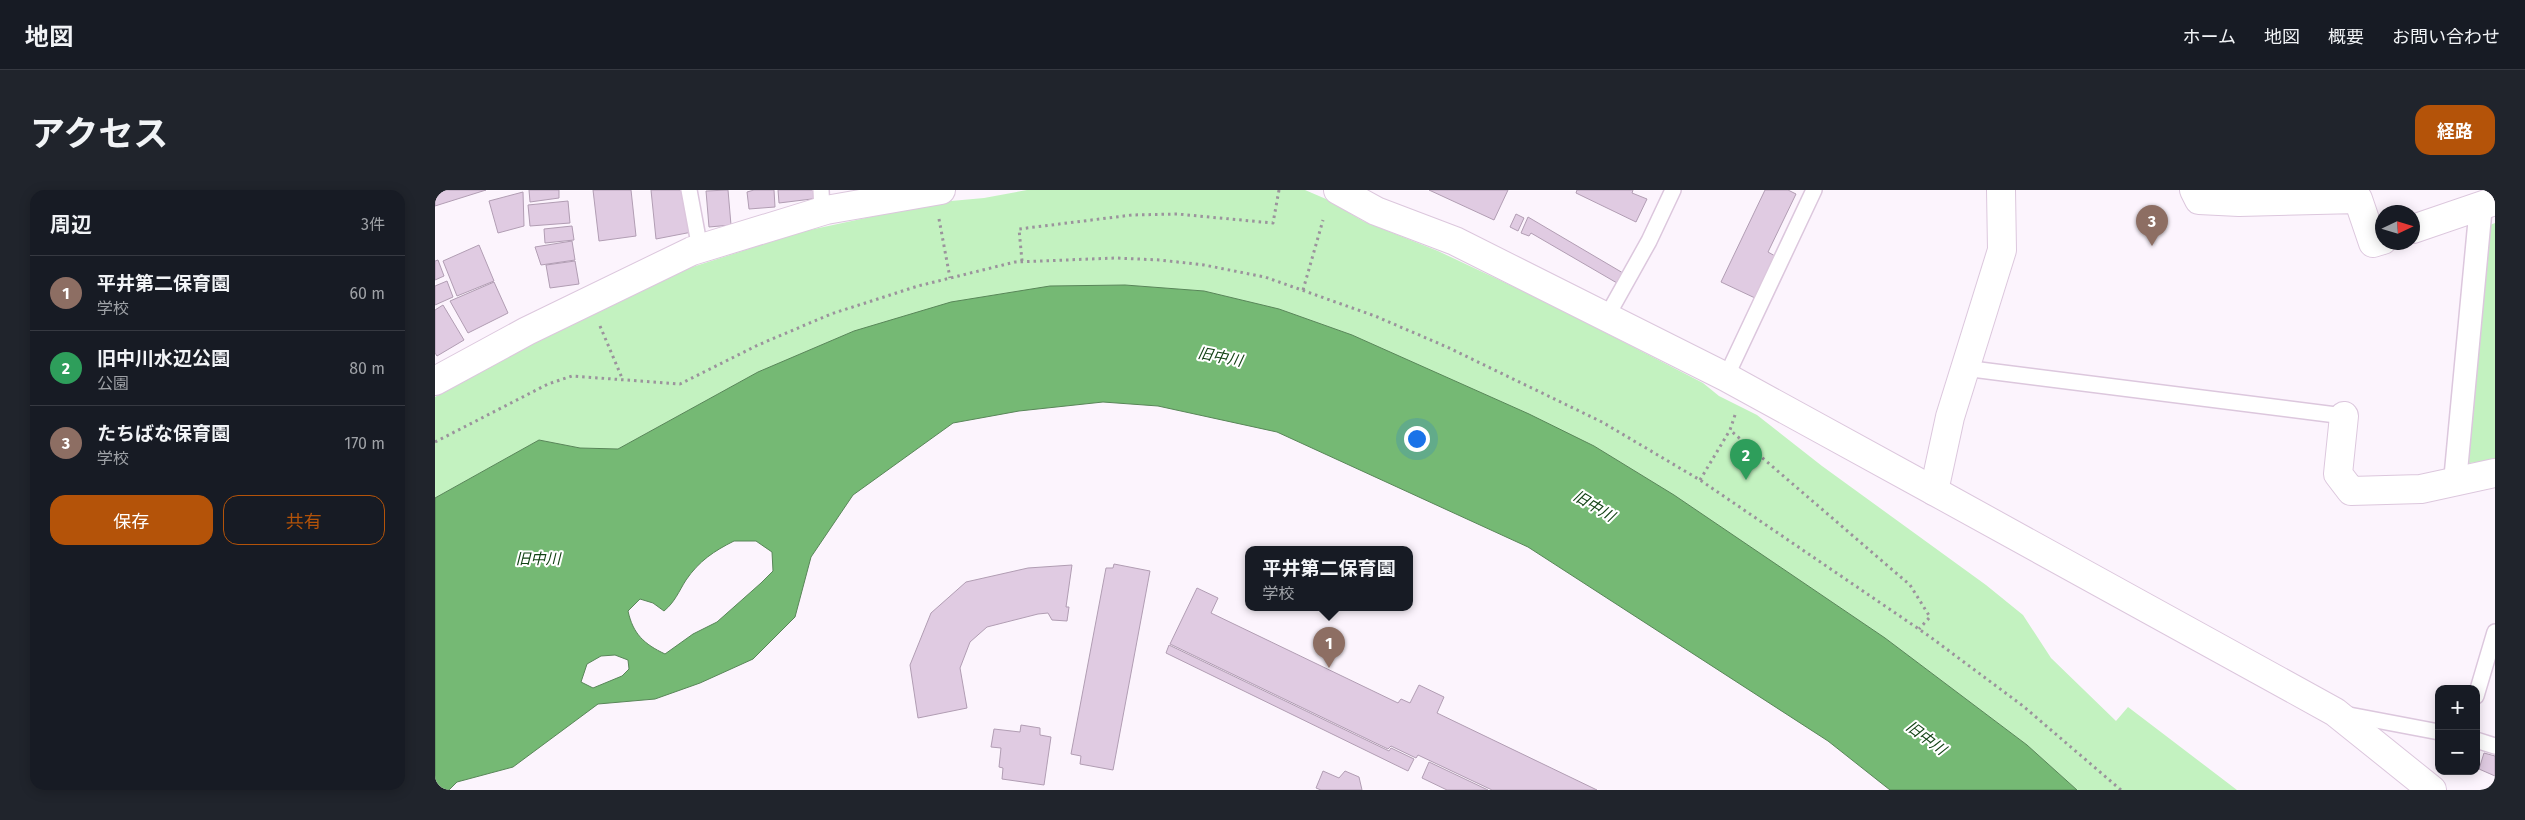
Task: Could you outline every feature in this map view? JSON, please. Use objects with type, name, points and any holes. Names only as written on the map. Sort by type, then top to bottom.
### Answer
[{"type":"street","points":[[1338,190],[1376,211],[1455,241],[1737,384],[1934,491],[2335,712],[2432,790]]},
{"type":"street","points":[[1934,491],[1950,417],[2002,250],[2001,190]]},
{"type":"street","points":[[2194,190],[2199,200],[2241,196],[2358,199],[2373,243],[2375,242]]},
{"type":"street","points":[[435,381],[527,331],[700,249],[821,201],[939,201]]},
{"type":"street","points":[[2420,227],[2488,203],[2455,482]]},
{"type":"street","points":[[2344,416],[2338,474],[2351,491],[2421,489],[2495,473]]},
{"type":"lane","points":[[689,190],[700,249]]},
{"type":"lane","points":[[1606,318],[1649,241],[1673,190]]},
{"type":"lane","points":[[1737,384],[1814,190]]},
{"type":"lane","points":[[1964,368],[2344,416]]},
{"type":"lane","points":[[2479,685],[2495,632]]},
{"type":"lane","points":[[2335,712],[2435,731]]},
{"type":"lane","points":[[2480,741],[2495,746]]},
{"type":"path","points":[[1022,261],[1019,230],[1132,215],[1177,214],[1273,223],[1279,190]]},
{"type":"path","points":[[939,201],[950,278]]},
{"type":"path","points":[[1303,290],[1323,220]]},
{"type":"path","points":[[435,442],[556,382],[572,376],[622,378],[680,384],[758,345],[831,314],[950,278],[1022,261],[1116,258],[1160,260],[1204,265],[1265,277],[1375,316],[1491,368],[1602,422],[1700,480],[1919,628],[2023,706],[2121,790]]},
{"type":"path","points":[[598,323],[622,378]]},
{"type":"path","points":[[1700,480],[1730,430],[1737,384]]},
{"type":"path","points":[[1730,430],[1910,586],[1930,617],[1919,628]]},
{"type":"shaded area","points":[[1027,190],[1305,190],[1326,199],[1363,221],[1438,251],[1548,303],[1703,383],[1719,396],[1757,415],[1822,466],[1986,585],[2023,615],[2051,658],[2116,721],[2128,707],[2237,790],[2077,790],[2027,745],[1885,638],[1674,495],[1594,446],[1352,335],[1279,309],[1204,291],[1125,285],[1050,286],[854,331],[758,372],[618,449],[580,448],[539,440],[435,498],[435,397],[548,334],[683,270],[805,231],[940,202],[984,198]]},
{"type":"shaded area","points":[[2495,223],[2495,461],[2469,463],[2485,227]]},
{"type":"water","name":"旧中川","points":[[1125,285],[1204,291],[1279,309],[1352,335],[1529,414],[1594,446],[1674,495],[1885,638],[2027,745],[2077,790],[1890,790],[1828,741],[1528,547],[1277,432],[1158,406],[1103,402],[1019,411],[953,423],[853,495],[811,557],[795,617],[753,659],[700,683],[655,699],[598,704],[513,767],[457,782],[449,790],[435,790],[435,498],[539,440],[580,448],[618,449],[758,372],[854,331],[951,302],[1050,286]],"holes":[[[734,541],[756,541],[772,552],[773,571],[717,622],[693,634],[665,654],[645,642],[636,632],[628,611],[640,599],[653,603],[664,611],[674,600],[696,567],[713,553]],[[615,655],[628,660],[629,669],[622,676],[593,688],[581,682],[587,664],[601,656]]]},
{"type":"building","points":[[435,190],[486,190],[435,206]]},
{"type":"building","points":[[529,190],[559,190],[559,198],[530,202]]},
{"type":"building","points":[[593,190],[631,190],[636,236],[599,241]]},
{"type":"building","points":[[651,190],[687,190],[692,232],[656,239]]},
{"type":"building","points":[[728,190],[731,225],[709,227],[706,191]]},
{"type":"building","points":[[774,190],[775,207],[749,209],[747,192]]},
{"type":"building","points":[[778,190],[819,190],[820,198],[779,203]]},
{"type":"building","points":[[1429,190],[1508,190],[1494,220]]},
{"type":"building","points":[[1577,190],[1633,190],[1632,193],[1647,199],[1636,222],[1576,193]]},
{"type":"building","points":[[1765,190],[1788,190],[1796,194],[1768,252],[1775,256],[1755,298],[1721,282]]},
{"type":"building","points":[[523,192],[524,226],[498,233],[489,201]]},
{"type":"building","points":[[568,201],[570,223],[530,226],[528,205]]},
{"type":"building","points":[[1516,214],[1524,218],[1518,231],[1510,227]]},
{"type":"building","points":[[1528,217],[1623,273],[1617,283],[1531,233],[1529,236],[1521,233]]},
{"type":"building","points":[[572,226],[574,240],[545,243],[544,229]]},
{"type":"building","points":[[572,241],[575,260],[541,265],[535,247]]},
{"type":"building","points":[[479,245],[494,281],[457,296],[443,261]]},
{"type":"building","points":[[438,260],[444,276],[435,280],[435,261]]},
{"type":"building","points":[[575,261],[579,284],[550,288],[546,265]]},
{"type":"building","points":[[447,281],[453,297],[435,305],[435,286]]},
{"type":"building","points":[[494,282],[508,313],[468,333],[450,301]]},
{"type":"building","points":[[443,305],[464,340],[437,356],[435,353],[435,310]]},
{"type":"building","points":[[1114,564],[1150,571],[1113,770],[1080,764],[1081,756],[1071,754],[1106,568],[1113,568]]},
{"type":"building","points":[[1072,565],[1066,607],[1069,607],[1067,621],[1052,620],[1048,613],[987,627],[970,642],[960,668],[967,708],[918,718],[910,665],[931,613],[966,582],[1028,568]]},
{"type":"building","points":[[1197,588],[1218,598],[1211,613],[1398,703],[1401,699],[1410,703],[1419,685],[1444,697],[1437,713],[1597,790],[1492,790],[1418,755],[1416,758],[1391,746],[1388,749],[1170,644]]},
{"type":"building","points":[[1169,645],[1389,751],[1391,748],[1414,759],[1408,771],[1166,653]]},
{"type":"building","points":[[1021,725],[1040,728],[1040,735],[1051,737],[1044,785],[1002,779],[1003,768],[999,767],[1001,748],[991,747],[994,729],[1020,732]]},
{"type":"building","points":[[2484,753],[2495,756],[2495,776],[2480,769]]},
{"type":"building","points":[[1429,762],[1488,790],[1447,790],[1422,778]]},
{"type":"building","points":[[1323,771],[1339,778],[1345,771],[1359,777],[1362,790],[1321,790],[1316,788]]},
{"type":"place","name":"たちばな保育園","points":[[2152,246]]},
{"type":"place","name":"旧中川水辺公園","points":[[1746,480]]},
{"type":"place","name":"平井第二保育園","points":[[1329,668]]}]
